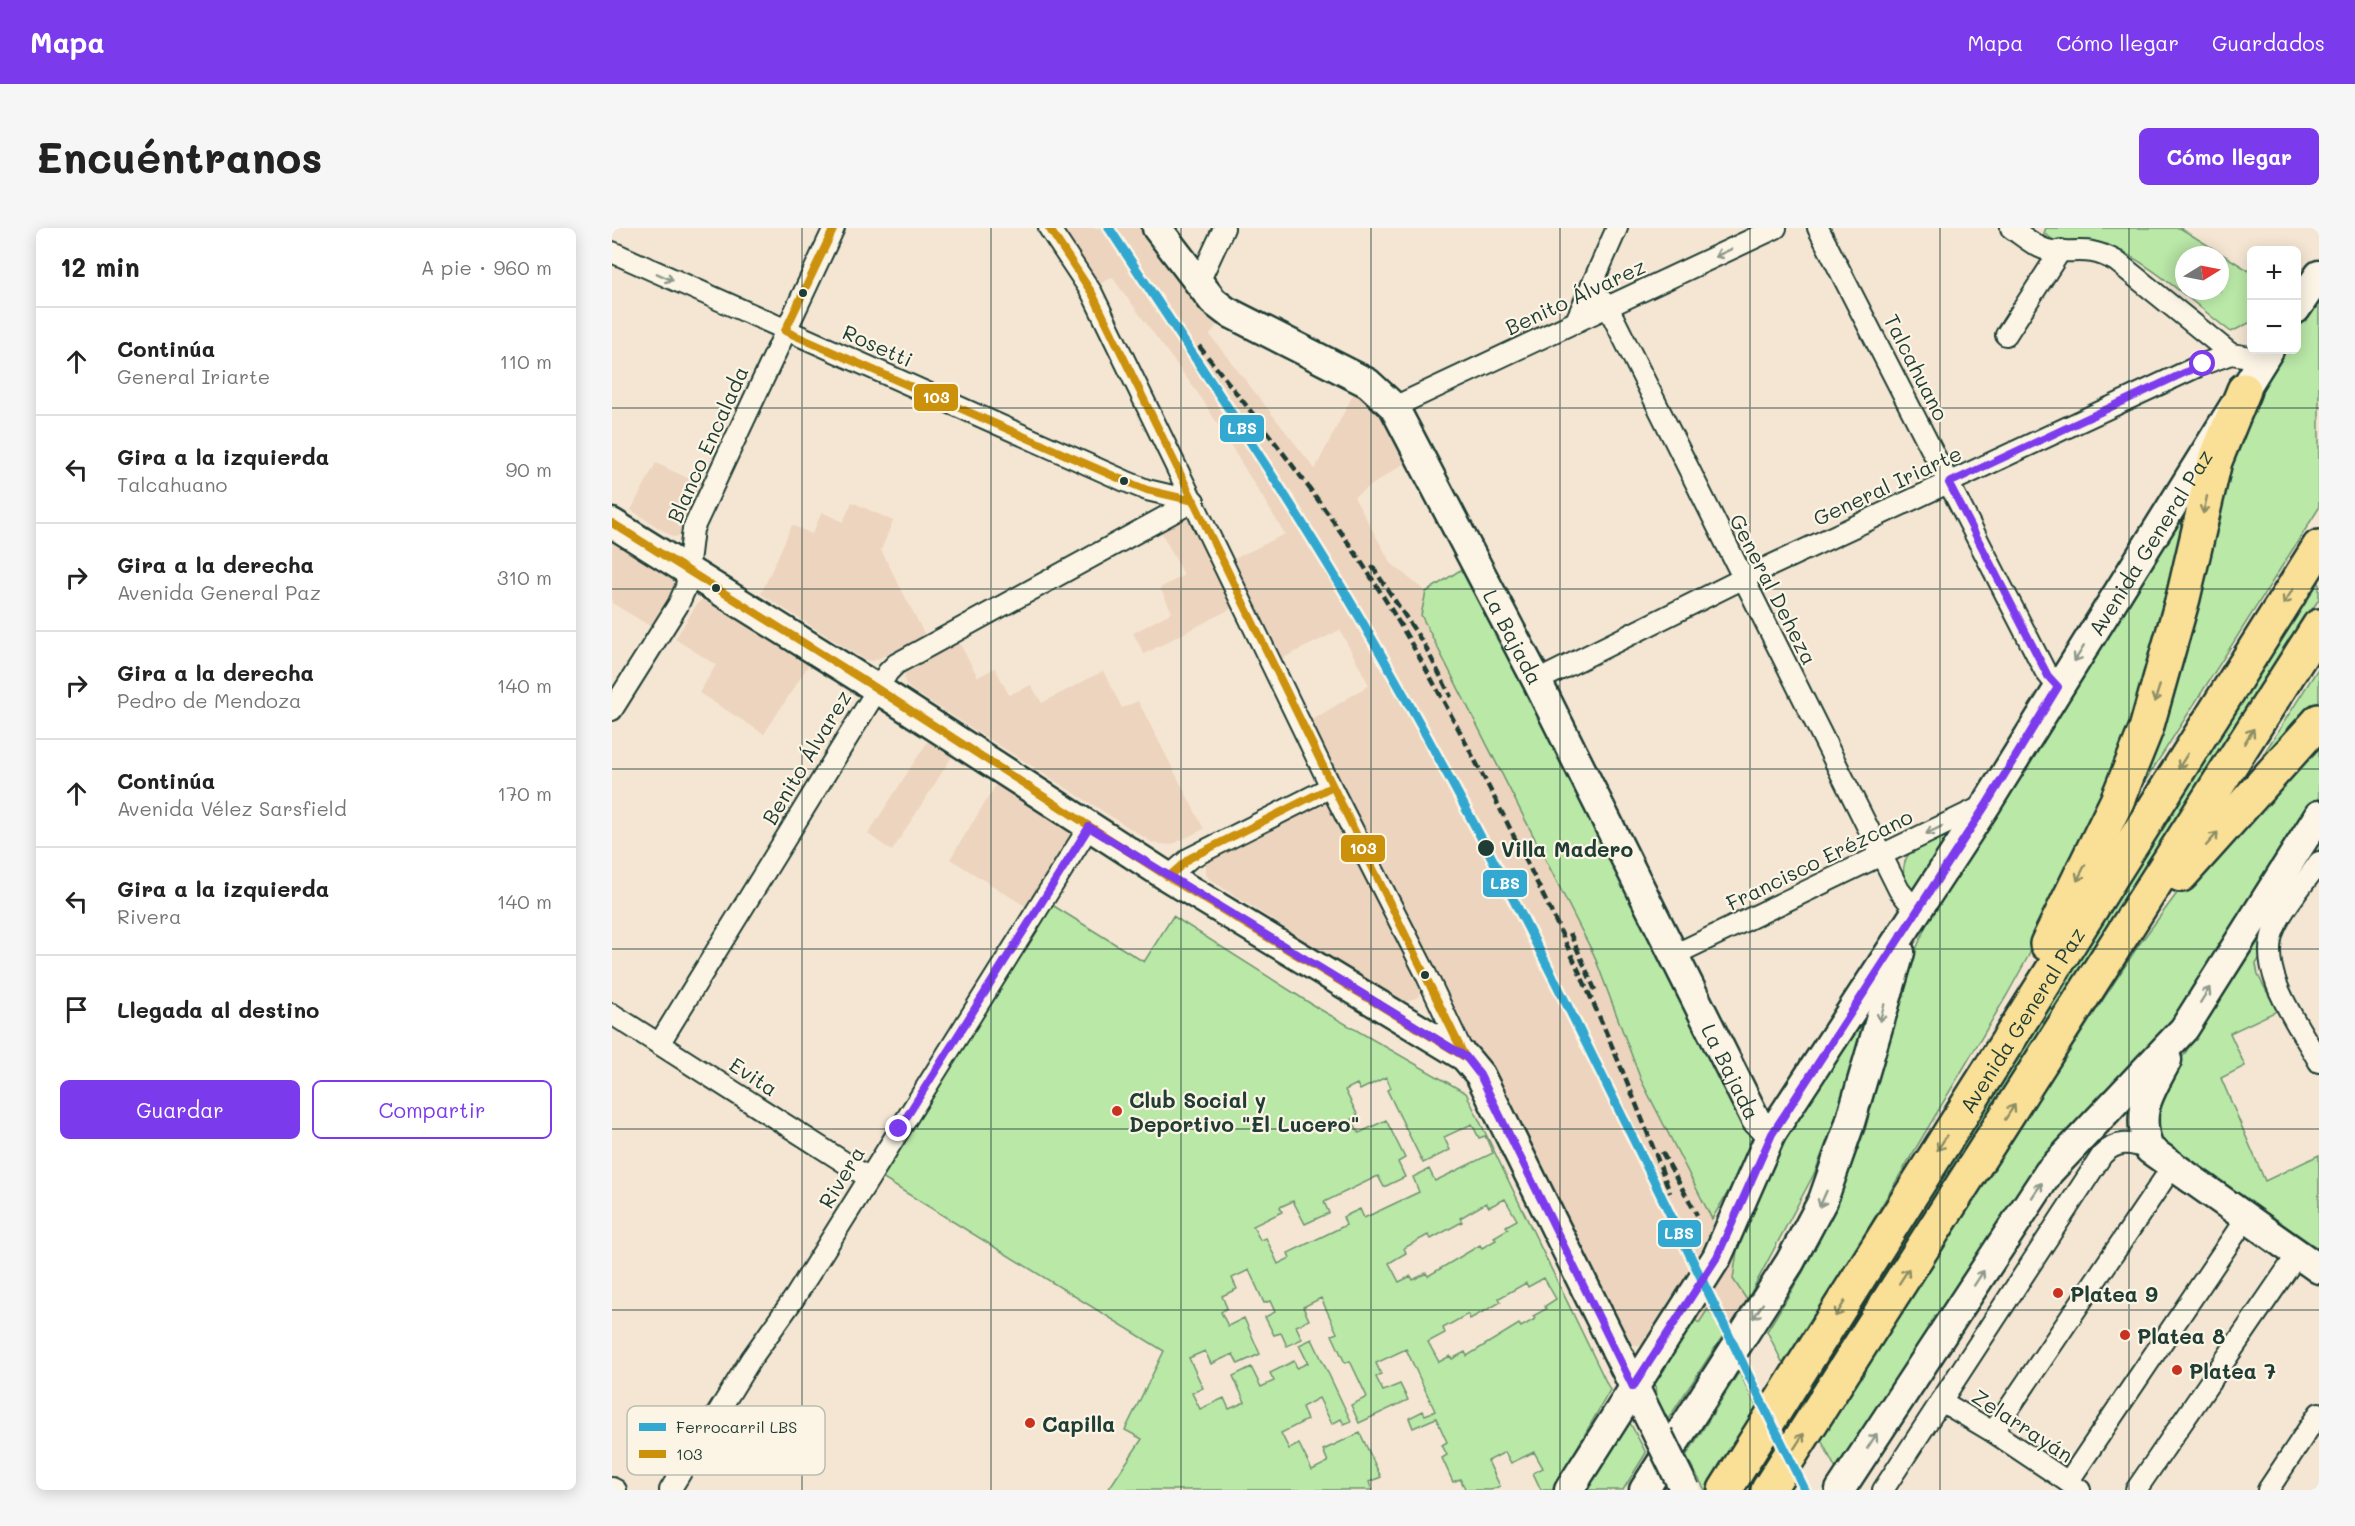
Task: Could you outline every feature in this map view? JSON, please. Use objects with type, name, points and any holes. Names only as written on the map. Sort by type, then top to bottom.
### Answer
[{"type":"highway","points":[[1984,1075],[2117,801],[2146,729],[2178,618],[2215,461],[2244,390]]},
{"type":"highway","name":"Avenida General Paz","points":[[1725,1490],[1984,1075],[2319,547]]},
{"type":"highway","name":"Avenida General Paz","points":[[1768,1490],[2319,626]]},
{"type":"highway","points":[[2105,963],[2232,816],[2319,721]]},
{"type":"street","name":"Blanco Encalada","points":[[612,710],[678,604],[686,587],[693,529],[834,228]]},
{"type":"street","points":[[1049,228],[1092,293],[1330,787],[1466,1057],[1480,1075],[1685,1490]]},
{"type":"street","name":"La Bajada","points":[[1157,228],[1213,301],[1226,311],[1368,383],[1394,407],[1537,681],[1756,1120],[1772,1134]]},
{"type":"street","points":[[1199,282],[1224,228]]},
{"type":"street","points":[[1575,323],[1617,228]]},
{"type":"street","name":"Benito Álvarez","points":[[1394,407],[1776,228]]},
{"type":"street","name":"Talcahuano","points":[[1818,228],[2048,676],[2058,687]]},
{"type":"street","points":[[2011,228],[2050,251],[2078,249],[2100,252],[2116,261],[2231,354],[2247,354]]},
{"type":"street","points":[[2006,335],[2061,250]]},
{"type":"street","name":"Rosetti","points":[[612,252],[1125,481],[1194,501]]},
{"type":"street","points":[[2301,302],[2319,275]]},
{"type":"street","name":"General Deheza","points":[[1591,288],[1608,307],[1742,579],[1899,890],[1914,914]]},
{"type":"street","name":"General Iriarte","points":[[1537,681],[1742,579],[2231,354]]},
{"type":"street","name":"Avenida General Paz","points":[[1569,1490],[1717,1257],[1772,1134],[1986,805],[2266,354]]},
{"type":"street","name":"Benito Álvarez","points":[[659,1044],[876,688],[896,664],[1194,501]]},
{"type":"street","points":[[612,523],[876,688],[1168,877],[1466,1057]]},
{"type":"street","points":[[1168,877],[1190,858],[1330,787]]},
{"type":"street","name":"Francisco Erézcano","points":[[1674,955],[1986,805]]},
{"type":"street","points":[[2149,1149],[2142,1131],[2147,1098],[2184,1029],[2319,815]]},
{"type":"street","name":"Rivera","points":[[722,1406],[751,1359],[795,1297],[1089,827]]},
{"type":"street","points":[[2319,862],[2275,927],[2268,952],[2273,977],[2319,1062]]},
{"type":"street","name":"Avenida General Paz","points":[[1644,1490],[1790,1262],[1823,1200],[1849,1126],[1892,977],[1914,914]]},
{"type":"street","name":"Evita","points":[[612,1014],[869,1178]]},
{"type":"street","points":[[1840,1490],[2049,1172],[2184,1029]]},
{"type":"street","points":[[1883,1490],[2102,1155],[2120,1143],[2130,1142],[2149,1149],[2308,1262],[2136,1490]]},
{"type":"street","points":[[1993,1432],[2172,1167]]},
{"type":"street","points":[[2074,1486],[2246,1218]]},
{"type":"street","name":"Zelarrayán","points":[[1941,1401],[1993,1432],[2074,1486]]},
{"type":"street","points":[[2268,1490],[2319,1413]]},
{"type":"street","name":"Rivera","points":[[670,1490],[679,1475]]},
{"type":"street","points":[[612,1488],[616,1490]]},
{"type":"shaded area","points":[[1056,228],[1148,228],[1222,317],[1210,335],[1315,469],[1358,385],[1372,392],[1415,456],[1354,497],[1391,563],[1426,592],[1421,615],[1594,955],[1614,1009],[1714,1222],[1690,1273],[1648,1341],[1639,1346],[1621,1340],[1429,965],[1309,722],[1369,685],[1340,630],[1279,660],[1230,561],[1285,534],[1202,399],[1112,277],[1095,287]]},
{"type":"shaded area","points":[[656,463],[706,487],[683,534],[679,536],[673,537],[631,510]]},
{"type":"shaded area","points":[[852,502],[893,521],[881,550],[926,637],[873,661],[865,660],[761,594],[792,525],[812,534],[822,512],[843,522]]},
{"type":"shaded area","points":[[1192,514],[1238,605],[1144,654],[1133,633],[1172,612],[1160,588],[1184,575],[1160,530]]},
{"type":"shaded area","points":[[612,532],[676,574],[681,588],[655,629],[612,603]]},
{"type":"shaded area","points":[[713,597],[812,660],[764,734],[699,693],[716,665],[675,639],[697,604],[704,598]]},
{"type":"shaded area","points":[[956,637],[978,677],[995,668],[1009,695],[1031,685],[1042,703],[1103,671],[1122,708],[1138,701],[1204,829],[1171,845],[1153,843],[910,689],[905,683],[904,668]]},
{"type":"shaded area","points":[[931,736],[955,752],[892,851],[868,834]]},
{"type":"shaded area","points":[[999,780],[1076,832],[1030,909],[950,859]]},
{"type":"shaded area","points":[[1330,799],[1421,980],[1422,989],[1418,997],[1409,1001],[1399,1001],[1209,879],[1205,873],[1207,859],[1319,800]]},
{"type":"shaded area","points":[[1734,1248],[1737,1251],[1734,1279],[1747,1300],[1724,1334],[1708,1310],[1698,1324],[1690,1316]]},
{"type":"green space","points":[[2046,228],[2180,228],[2209,246],[2175,246],[2175,287],[2150,268],[2115,248],[2093,241],[2056,242],[2044,233]]},
{"type":"green space","points":[[2229,258],[2247,270],[2247,324],[2231,332],[2191,300],[2229,300]]},
{"type":"green space","points":[[2319,293],[2319,508],[2123,816],[2251,396],[2279,354],[2301,354],[2301,321]]},
{"type":"green space","points":[[2201,482],[2150,696],[2087,849],[2007,995],[1785,1368],[1767,1331],[1803,1272],[1834,1211],[1865,1130],[1908,969],[1934,906]]},
{"type":"green space","points":[[1468,565],[1754,1136],[1751,1153],[1712,1219],[1641,1080],[1594,955],[1421,615],[1426,592]]},
{"type":"green space","points":[[2319,576],[2319,599],[1879,1287],[1849,1326]]},
{"type":"green space","points":[[2319,667],[2319,706],[2268,758],[2263,755]]},
{"type":"green space","points":[[2319,730],[2319,803],[2176,1023],[1838,1473],[1819,1436],[2138,946],[2212,846]]},
{"type":"green space","points":[[1950,838],[1917,888],[1908,889],[1904,867],[1912,850],[1928,840]]},
{"type":"green space","points":[[2319,849],[2319,863],[2256,964],[2258,975],[2277,1011],[2230,1033],[2245,1066],[2221,1078],[2265,1181],[2319,1155],[2319,1249],[2161,1141],[2151,1105]]},
{"type":"green space","points":[[1049,903],[1144,962],[1173,916],[1316,1007],[1466,1093],[1610,1390],[1553,1490],[1541,1490],[1533,1473],[1543,1468],[1534,1452],[1511,1463],[1505,1452],[1488,1461],[1500,1486],[1491,1490],[1466,1490],[1460,1479],[1453,1482],[1442,1458],[1447,1455],[1442,1445],[1447,1442],[1436,1418],[1413,1428],[1409,1418],[1423,1411],[1425,1415],[1435,1411],[1406,1349],[1376,1363],[1381,1374],[1376,1377],[1383,1391],[1400,1384],[1408,1400],[1359,1423],[1351,1405],[1367,1397],[1350,1361],[1345,1363],[1332,1335],[1337,1333],[1321,1298],[1303,1307],[1309,1320],[1296,1326],[1302,1339],[1287,1346],[1281,1333],[1274,1335],[1265,1317],[1275,1312],[1270,1301],[1264,1303],[1249,1270],[1232,1278],[1237,1289],[1222,1296],[1227,1308],[1221,1312],[1228,1326],[1244,1318],[1260,1354],[1238,1364],[1233,1354],[1211,1364],[1205,1351],[1189,1358],[1203,1388],[1192,1393],[1200,1409],[1224,1398],[1229,1409],[1245,1402],[1233,1376],[1251,1367],[1261,1387],[1274,1381],[1270,1373],[1294,1361],[1297,1368],[1308,1363],[1299,1345],[1312,1339],[1351,1421],[1344,1424],[1341,1419],[1332,1424],[1319,1398],[1302,1407],[1307,1420],[1281,1433],[1289,1449],[1299,1444],[1312,1470],[1328,1462],[1323,1450],[1360,1433],[1381,1477],[1369,1482],[1372,1490],[1108,1490],[1142,1439],[1125,1430],[1164,1351],[877,1175]],"holes":[[[1386,1077],[1391,1088],[1387,1090],[1423,1163],[1450,1150],[1444,1137],[1472,1124],[1479,1138],[1485,1136],[1493,1153],[1435,1181],[1429,1169],[1413,1177],[1419,1192],[1364,1218],[1360,1209],[1343,1217],[1346,1225],[1288,1253],[1290,1258],[1278,1264],[1266,1238],[1260,1240],[1253,1226],[1282,1212],[1280,1207],[1293,1201],[1305,1224],[1329,1213],[1324,1202],[1378,1176],[1384,1187],[1405,1177],[1398,1162],[1405,1158],[1386,1120],[1359,1133],[1352,1119],[1358,1116],[1345,1090],[1357,1084],[1360,1090]],[[1505,1199],[1517,1220],[1506,1226],[1508,1229],[1494,1237],[1496,1240],[1482,1248],[1480,1245],[1428,1276],[1426,1273],[1413,1280],[1411,1276],[1399,1282],[1389,1263],[1406,1253],[1404,1248],[1428,1235],[1431,1239],[1462,1222],[1460,1218],[1486,1203],[1489,1207]],[[1544,1278],[1556,1299],[1545,1306],[1546,1309],[1533,1316],[1535,1319],[1521,1327],[1519,1324],[1467,1356],[1465,1352],[1452,1359],[1450,1356],[1439,1362],[1428,1342],[1445,1333],[1443,1328],[1468,1314],[1470,1319],[1501,1302],[1499,1298],[1526,1283],[1528,1287]]]},
{"type":"green space","points":[[1878,979],[1850,1080],[1815,1172],[1747,1300],[1733,1279],[1737,1251],[1783,1142]]},
{"type":"green space","points":[[1708,1309],[1724,1334],[1665,1424],[1655,1392],[1659,1367],[1690,1316],[1699,1323]]},
{"type":"green space","points":[[1739,1372],[1758,1410],[1705,1490],[1686,1456]]},
{"type":"green space","points":[[1627,1417],[1646,1453],[1623,1490],[1582,1490]]},
{"type":"railway","points":[[1199,346],[1330,516],[1384,598],[1435,685],[1559,928],[1629,1086],[1670,1193]]},
{"type":"railway","points":[[1372,566],[1425,646],[1451,697]]},
{"type":"railway","points":[[1570,933],[1595,990]]},
{"type":"railway","points":[[1662,1152],[1697,1215]]},
{"type":"rail line","name":"LBS","points":[[1109,228],[1300,519],[1420,724],[1590,1050],[1805,1490]]},
{"type":"transit line","name":"103","points":[[834,228],[785,331],[1125,481],[1147,490],[1194,501]]},
{"type":"transit line","name":"103","points":[[1049,228],[1092,293],[1465,1057]]},
{"type":"transit line","name":"103","points":[[612,523],[876,688],[1168,877],[1465,1057]]},
{"type":"transit line","name":"103","points":[[1168,877],[1190,858],[1331,787]]},
{"type":"place","name":"Villa Madero","points":[[1486,848]]},
{"type":"place","name":"Club Social y Deportivo \"El Lucero\"","points":[[1117,1111]]},
{"type":"place","name":"Platea 9","points":[[2058,1293]]},
{"type":"place","name":"Platea 8","points":[[2125,1335]]},
{"type":"place","name":"Platea 7","points":[[2177,1370]]},
{"type":"place","name":"Capilla","points":[[1030,1423]]},
{"type":"route","points":[[899,1129],[1089,827],[1466,1057],[1480,1075],[1633,1387],[1717,1257],[1772,1134],[1986,805],[2058,687],[2048,676],[1949,483],[2203,364]]}]
